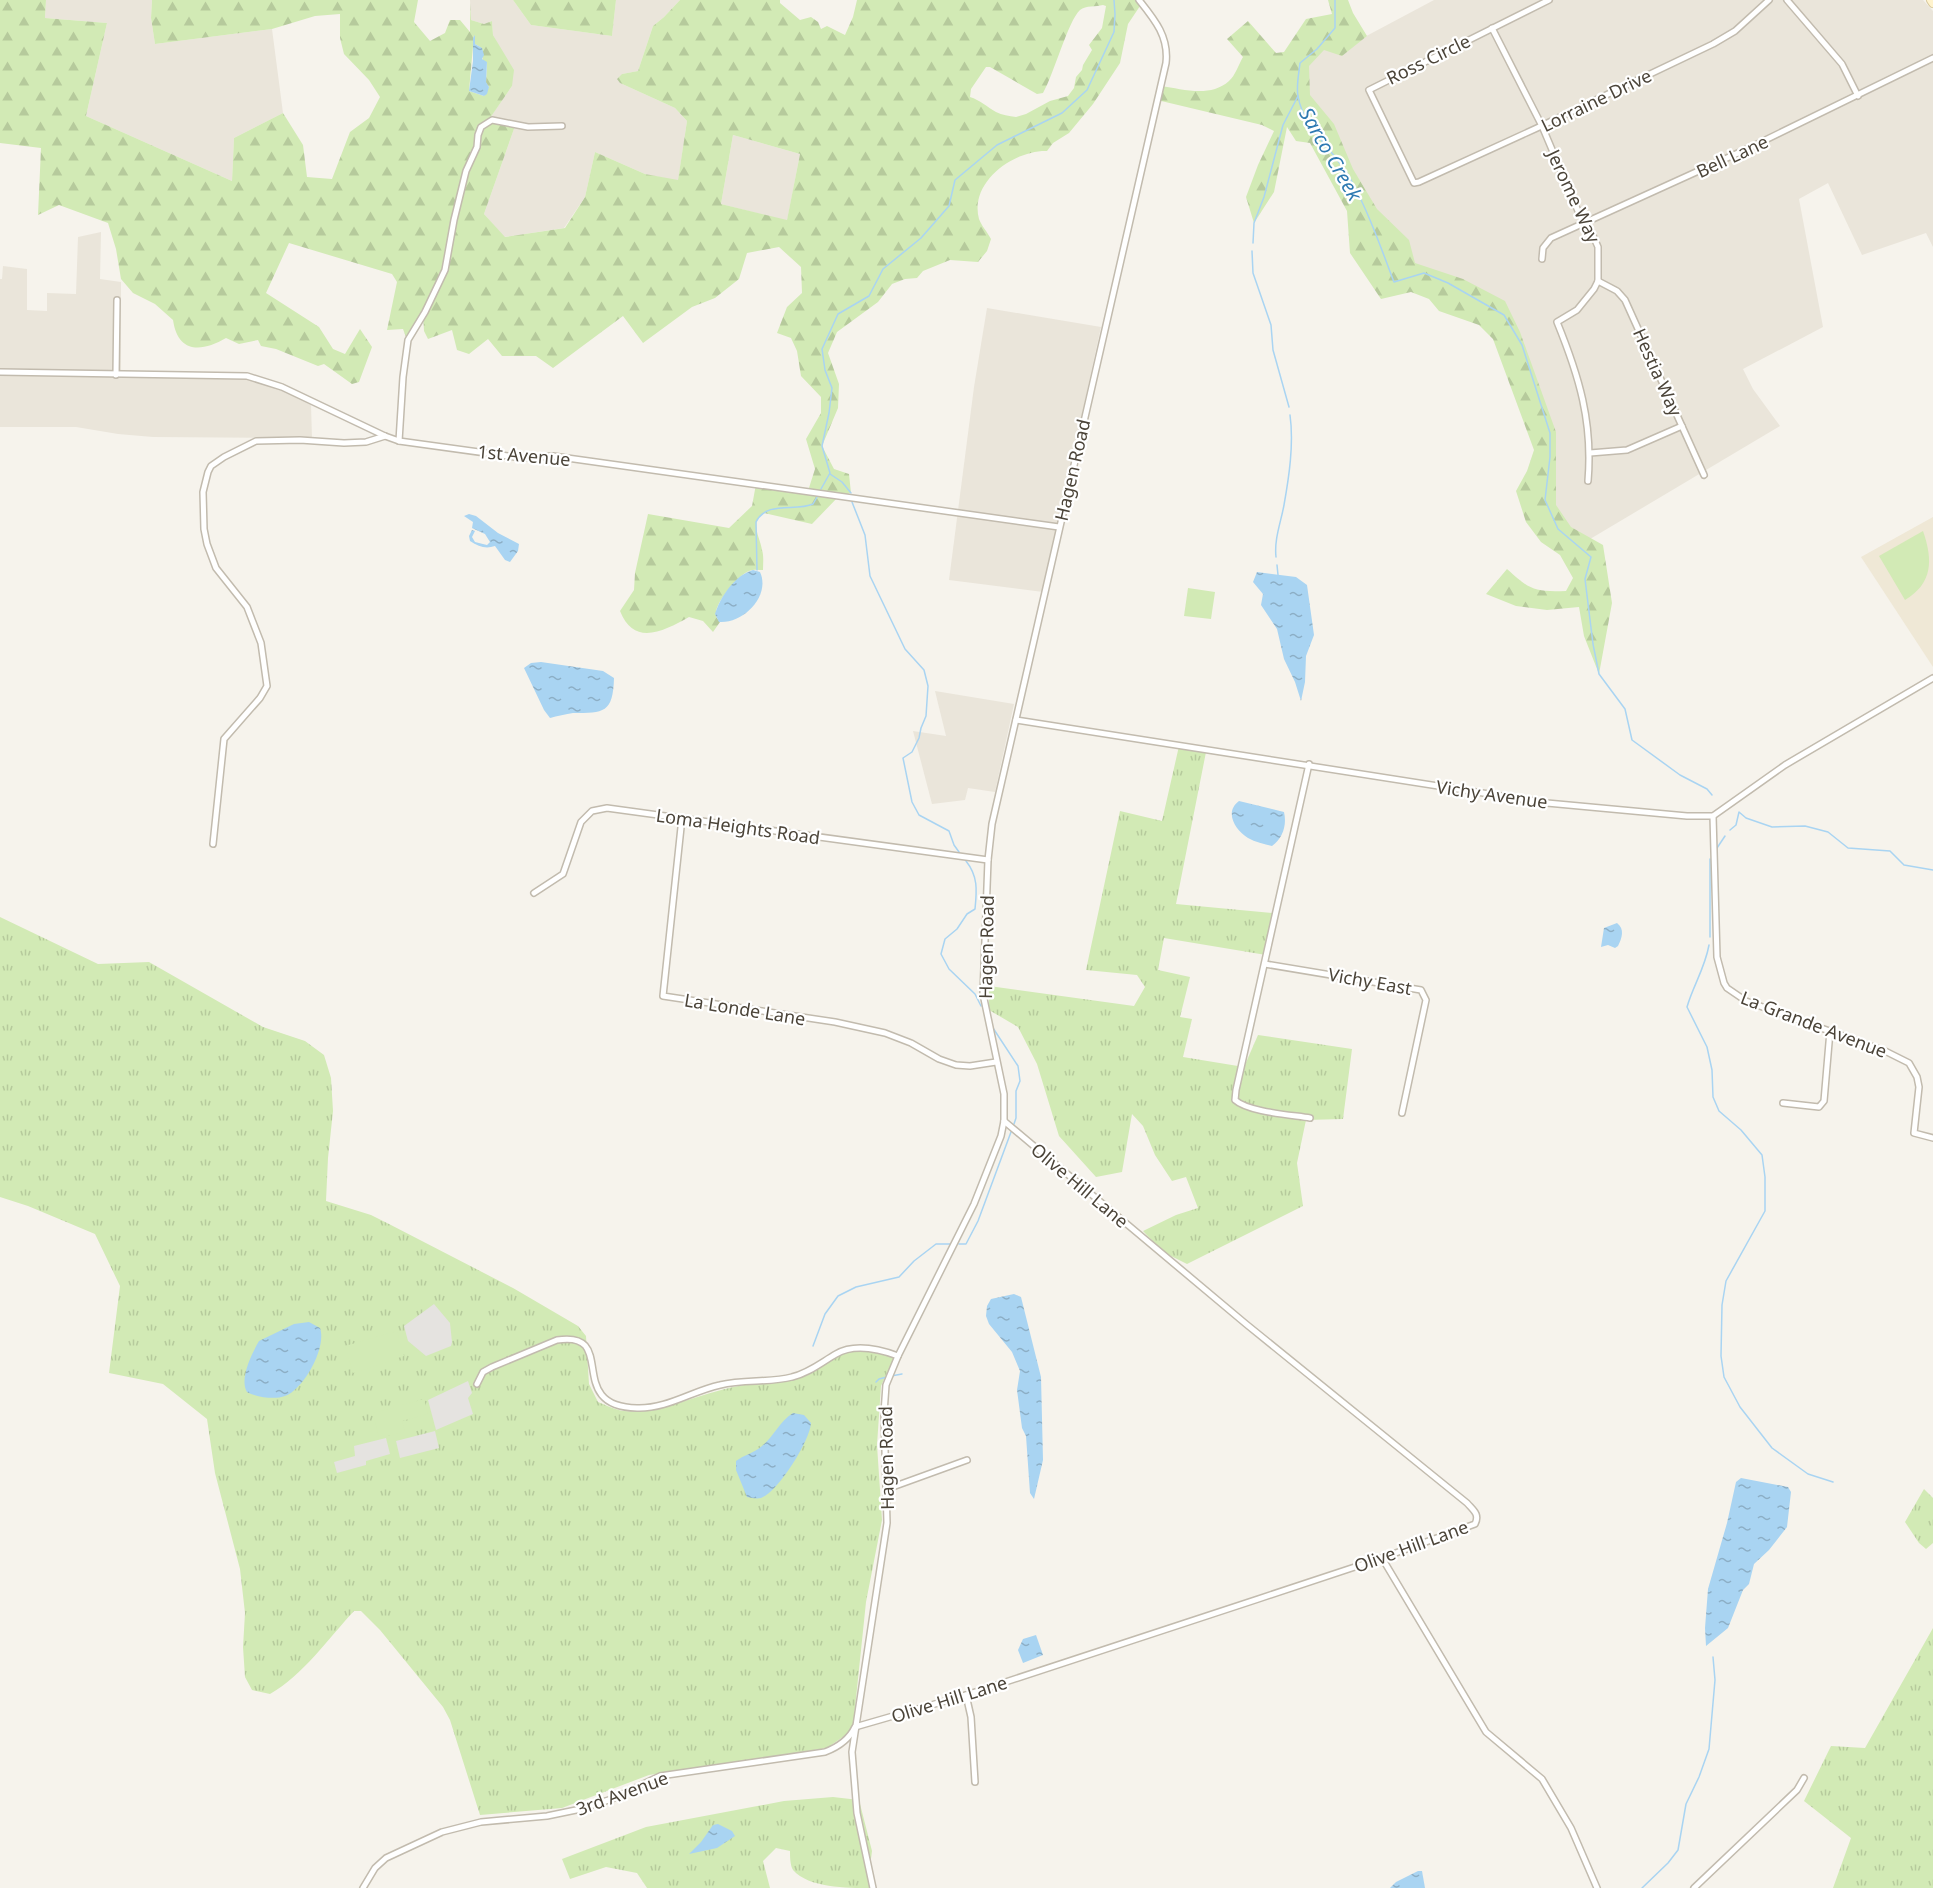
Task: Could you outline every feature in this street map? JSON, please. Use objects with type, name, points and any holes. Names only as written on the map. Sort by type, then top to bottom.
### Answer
[{"type":"street","name":"Hagen Road","points":[[873,1888],[857,1813],[852,1752],[887,1523],[884,1413],[887,1382],[974,1204],[1001,1136],[1004,1121],[1004,1094],[983,994],[988,860],[992,824],[1166,63],[1164,37],[1139,0]]},
{"type":"street","name":"Ross Circle","points":[[1414,183],[1369,90],[1549,0]]},
{"type":"street","name":"Lorraine Drive","points":[[1414,183],[1542,126],[1713,44],[1735,31],[1769,0]]},
{"type":"street","points":[[1787,0],[1842,64],[1858,96]]},
{"type":"street","name":"Jerome Way","points":[[1492,28],[1542,126],[1578,211],[1598,248],[1598,281]]},
{"type":"street","name":"Bell Lane","points":[[1542,259],[1543,248],[1551,238],[1858,96],[1933,58]]},
{"type":"street","points":[[399,441],[408,340],[446,270],[464,178],[477,147],[481,127],[492,120],[528,127],[561,126]]},
{"type":"street","points":[[1588,481],[1590,453],[1588,422],[1581,388],[1557,322],[1577,310],[1590,297],[1598,281]]},
{"type":"street","name":"Hestia Way","points":[[1598,281],[1617,291],[1625,300],[1704,475]]},
{"type":"street","points":[[116,375],[117,300]]},
{"type":"street","name":"1st Avenue","points":[[0,372],[247,376],[282,387],[399,441],[522,458],[563,457],[1059,527]]},
{"type":"street","points":[[1590,453],[1627,450],[1683,426]]},
{"type":"street","points":[[213,844],[224,739],[260,698],[267,686],[261,643],[247,607],[216,568],[207,544],[204,529],[203,492],[208,472],[211,466],[256,441],[300,440],[344,443],[366,442],[385,436]]},
{"type":"street","points":[[1713,816],[1785,765],[1933,678]]},
{"type":"street","name":"Vichy Avenue","points":[[1016,720],[1547,803],[1688,816],[1713,816]]},
{"type":"street","points":[[1309,764],[1236,1090],[1236,1100],[1240,1105],[1251,1108],[1310,1118]]},
{"type":"street","name":"Loma Heights Road","points":[[534,893],[563,874],[581,822],[592,811],[607,808],[988,860]]},
{"type":"street","name":"La Grande Avenue","points":[[1713,816],[1717,957],[1727,988],[1746,1001],[1830,1030],[1909,1063],[1917,1077],[1919,1087],[1914,1133],[1933,1138]]},
{"type":"street","name":"La Londe Lane","points":[[682,818],[663,996],[835,1022],[885,1033],[956,1065],[970,1066],[996,1062]]},
{"type":"street","name":"Vichy East","points":[[1265,964],[1424,992],[1426,1000],[1402,1113]]},
{"type":"street","points":[[1783,1103],[1819,1107],[1824,1101],[1830,1030]]},
{"type":"street","name":"Olive Hill Lane","points":[[855,1727],[966,1695],[1382,1558],[1470,1526],[1477,1519],[1477,1514],[1467,1503],[1246,1324],[1004,1121]]},
{"type":"street","points":[[477,1384],[483,1372],[492,1367],[564,1339],[579,1340],[586,1347],[592,1360],[595,1384],[601,1397],[617,1405],[635,1408],[662,1405],[720,1385],[793,1377],[814,1368],[837,1353],[854,1348],[875,1349],[898,1356]]},
{"type":"street","points":[[887,1489],[967,1460]]},
{"type":"street","points":[[1382,1558],[1486,1732],[1542,1779],[1572,1828],[1597,1888]]},
{"type":"street","points":[[966,1695],[971,1717],[975,1782]]},
{"type":"street","name":"3rd Avenue","points":[[363,1888],[375,1868],[386,1858],[442,1832],[481,1822],[547,1816],[576,1810],[612,1799],[647,1781],[667,1775],[825,1752],[842,1743],[855,1727]]},
{"type":"street","points":[[1695,1888],[1797,1790],[1804,1778]]},
{"type":"shaded area","points":[[46,0],[152,0],[151,18],[155,44],[272,29],[283,113],[234,138],[232,181],[86,116],[107,23],[45,18]]},
{"type":"shaded area","points":[[470,0],[513,0],[531,25],[612,36],[616,0],[680,0],[653,26],[638,71],[622,74],[620,83],[675,108],[687,121],[678,181],[645,174],[595,152],[585,197],[564,228],[504,237],[484,214],[515,126],[487,122],[512,86],[502,52],[493,35],[492,21],[484,24],[471,20]]},
{"type":"shaded area","points":[[1434,0],[1923,0],[1933,11],[1933,247],[1926,233],[1862,255],[1828,183],[1799,199],[1823,327],[1743,369],[1753,389],[1780,426],[1575,548],[1549,541],[1542,441],[1509,334],[1373,261],[1294,57],[1357,41]]},
{"type":"shaded area","points":[[733,135],[800,154],[787,221],[721,204]]},
{"type":"shaded area","points":[[101,232],[100,279],[121,282],[121,378],[255,380],[285,391],[311,405],[312,438],[153,437],[76,427],[0,427],[0,279],[2,279],[3,266],[27,269],[27,310],[47,311],[47,293],[76,294],[78,237]]},
{"type":"shaded area","points":[[987,308],[1101,327],[1043,592],[949,580],[974,387]]},
{"type":"shaded area","points":[[1933,517],[1933,667],[1861,557]]},
{"type":"shaded area","points":[[935,691],[1014,704],[995,792],[968,788],[965,800],[932,804],[913,731],[946,736]]},
{"type":"shaded area","points":[[434,1304],[450,1323],[452,1342],[451,1346],[426,1356],[408,1341],[404,1326]]},
{"type":"shaded area","points":[[468,1381],[472,1393],[468,1398],[473,1414],[436,1430],[428,1400]]},
{"type":"shaded area","points":[[435,1431],[439,1448],[400,1458],[396,1441]]},
{"type":"shaded area","points":[[386,1438],[390,1454],[366,1461],[366,1465],[337,1473],[334,1462],[355,1456],[354,1446]]},
{"type":"green space","points":[[0,0],[46,0],[45,18],[107,23],[86,116],[232,181],[234,138],[283,113],[303,145],[307,177],[332,179],[350,132],[369,118],[380,97],[369,80],[344,54],[340,38],[340,14],[315,16],[272,29],[155,44],[151,18],[152,0],[418,0],[414,22],[430,41],[445,33],[450,20],[460,20],[470,32],[470,3],[471,20],[484,24],[492,21],[493,35],[514,70],[512,86],[488,121],[515,126],[484,214],[505,237],[565,228],[585,197],[595,152],[645,174],[678,180],[687,121],[675,108],[620,83],[617,79],[622,74],[638,71],[653,26],[680,0],[780,0],[780,3],[800,20],[811,17],[818,22],[821,29],[827,26],[845,35],[857,0],[1139,0],[1142,3],[1128,24],[1120,63],[1093,104],[1069,133],[1053,143],[1047,151],[1034,152],[1008,162],[987,181],[978,205],[979,219],[991,239],[987,251],[978,262],[950,260],[923,271],[917,278],[905,279],[892,284],[878,302],[837,332],[828,353],[839,384],[838,408],[822,446],[834,469],[849,474],[851,493],[839,496],[812,524],[764,513],[760,517],[756,525],[763,555],[763,570],[749,571],[728,589],[717,608],[716,616],[720,622],[713,632],[703,621],[689,617],[660,631],[641,632],[633,629],[626,622],[620,611],[634,590],[635,573],[648,514],[729,528],[752,506],[756,484],[808,491],[815,469],[806,439],[821,413],[821,397],[801,376],[797,351],[791,338],[777,333],[787,307],[802,293],[801,267],[779,247],[747,253],[739,279],[715,298],[692,307],[643,343],[623,316],[553,368],[536,356],[502,356],[488,339],[469,354],[457,350],[452,330],[428,339],[424,331],[423,314],[406,337],[403,329],[387,330],[397,282],[392,274],[289,243],[266,293],[319,327],[333,349],[345,354],[360,329],[372,347],[359,382],[352,384],[324,364],[318,366],[276,349],[261,346],[258,340],[239,344],[226,338],[200,347],[186,344],[180,339],[173,320],[155,304],[133,293],[121,279],[116,249],[108,223],[59,205],[38,215],[41,148],[0,143]],"holes":[[[1106,6],[1102,28],[1089,45],[1092,50],[1068,96],[1050,101],[1016,117],[998,113],[970,97],[971,89],[986,67],[990,67],[1037,94],[1043,93],[1075,16],[1082,8]],[[474,35],[475,44],[482,49],[483,61],[487,63],[486,83],[489,87],[484,96],[469,91]],[[733,135],[800,154],[787,220],[721,204]]]},
{"type":"green space","points":[[513,0],[616,0],[612,36],[531,25]]},
{"type":"green space","points":[[1328,0],[1348,0],[1367,36],[1342,56],[1324,50],[1309,66],[1310,95],[1334,124],[1353,169],[1377,209],[1409,240],[1415,263],[1463,279],[1505,301],[1520,332],[1556,432],[1556,505],[1571,527],[1603,545],[1612,603],[1599,674],[1584,636],[1579,607],[1547,610],[1516,606],[1486,594],[1507,569],[1527,585],[1539,590],[1566,591],[1573,578],[1560,555],[1541,542],[1526,522],[1516,491],[1527,471],[1534,450],[1493,339],[1479,325],[1439,311],[1429,299],[1411,292],[1381,299],[1350,253],[1347,211],[1310,143],[1296,141],[1287,127],[1274,192],[1254,223],[1246,197],[1274,131],[1262,125],[1157,100],[1161,86],[1205,91],[1222,86],[1229,81],[1243,57],[1227,39],[1248,21],[1276,53],[1284,52],[1306,19],[1332,14]]},
{"type":"green space","points":[[1923,531],[1929,561],[1926,578],[1921,586],[1905,600],[1879,556]]},
{"type":"green space","points":[[1188,588],[1215,592],[1211,619],[1184,616]]},
{"type":"green space","points":[[1179,746],[1206,752],[1176,904],[1273,913],[1266,955],[1164,938],[1158,970],[1190,977],[1180,1017],[1192,1019],[1183,1057],[1244,1067],[1258,1035],[1352,1049],[1343,1119],[1306,1120],[1297,1163],[1303,1206],[1187,1264],[1163,1252],[1143,1231],[1176,1215],[1198,1208],[1186,1177],[1172,1181],[1155,1155],[1143,1126],[1132,1114],[1122,1172],[1096,1177],[1059,1136],[1037,1064],[1018,1027],[989,1010],[989,986],[1134,1006],[1145,987],[1137,975],[1086,970],[1120,811],[1162,821]]},
{"type":"green space","points":[[0,917],[98,964],[149,962],[263,1027],[305,1041],[324,1055],[331,1078],[333,1111],[326,1201],[371,1215],[513,1288],[578,1326],[586,1336],[589,1384],[598,1402],[624,1411],[653,1409],[729,1388],[795,1379],[812,1373],[837,1355],[851,1350],[880,1352],[894,1358],[881,1386],[877,1445],[882,1520],[866,1602],[853,1727],[850,1732],[827,1748],[649,1775],[562,1808],[480,1815],[450,1720],[443,1707],[380,1630],[361,1611],[354,1611],[315,1656],[282,1686],[270,1694],[252,1690],[245,1677],[243,1647],[245,1613],[240,1569],[215,1473],[207,1419],[163,1384],[109,1373],[120,1286],[95,1234],[0,1197]]},
{"type":"green space","points":[[397,1331],[404,1356],[353,1373],[345,1346]]},
{"type":"green space","points":[[424,1399],[428,1414],[402,1421],[405,1432],[379,1438],[373,1413]]},
{"type":"green space","points":[[1924,1489],[1933,1498],[1933,1543],[1926,1549],[1919,1543],[1905,1522]]},
{"type":"green space","points":[[1933,1628],[1933,1888],[1833,1888],[1851,1838],[1804,1801],[1831,1746],[1865,1748]]},
{"type":"green space","points":[[833,1797],[859,1800],[872,1851],[869,1874],[871,1888],[829,1886],[808,1880],[793,1870],[790,1851],[776,1848],[763,1861],[770,1888],[647,1888],[637,1873],[606,1867],[570,1879],[562,1859],[646,1827],[784,1801]]},
{"type":"water","points":[[475,35],[475,44],[482,48],[484,55],[482,59],[487,62],[486,82],[489,87],[484,96],[469,91]]},
{"type":"water","points":[[469,514],[476,516],[498,533],[519,544],[518,551],[510,562],[505,560],[495,546],[482,547],[470,541],[469,536],[472,530],[475,531],[472,537],[475,542],[487,545],[490,542],[485,534],[472,528],[473,522],[464,516]]},
{"type":"water","points":[[753,570],[760,572],[762,590],[753,607],[737,618],[719,622],[715,614],[724,594],[740,577]]},
{"type":"water","points":[[1257,572],[1296,577],[1307,585],[1314,635],[1306,656],[1305,682],[1301,701],[1284,659],[1277,629],[1261,605],[1263,594],[1253,582]]},
{"type":"water","points":[[541,662],[603,671],[614,678],[612,698],[609,704],[605,709],[599,711],[550,718],[524,668],[531,663]]},
{"type":"water","points":[[1239,801],[1284,812],[1283,831],[1272,846],[1248,838],[1235,826],[1232,810]]},
{"type":"water","points":[[1617,923],[1622,931],[1618,946],[1615,948],[1608,945],[1601,947],[1604,928]]},
{"type":"water","points":[[1014,1294],[1021,1297],[1041,1377],[1043,1460],[1034,1499],[1030,1493],[1026,1436],[1022,1428],[1017,1390],[1020,1371],[1012,1352],[989,1324],[986,1316],[987,1306],[991,1299]]},
{"type":"water","points":[[309,1322],[320,1328],[320,1346],[312,1367],[299,1385],[285,1396],[276,1398],[247,1392],[245,1373],[259,1341],[294,1324]]},
{"type":"water","points":[[793,1413],[804,1415],[811,1423],[799,1453],[784,1476],[768,1494],[761,1498],[747,1497],[736,1470],[736,1461],[762,1446]]},
{"type":"water","points":[[1741,1478],[1788,1487],[1791,1492],[1787,1527],[1769,1550],[1754,1564],[1749,1584],[1743,1590],[1728,1628],[1706,1646],[1708,1589],[1736,1482]]},
{"type":"water","points":[[1036,1635],[1043,1655],[1023,1663],[1018,1650],[1023,1639]]},
{"type":"water","points":[[718,1824],[732,1831],[735,1836],[717,1848],[689,1854],[713,1825]]},
{"type":"water","points":[[1422,1871],[1425,1888],[1390,1888],[1396,1882]]},
{"type":"waterway","points":[[821,489],[830,473],[822,446],[832,388],[825,370],[822,349],[838,314],[869,296],[883,269],[921,238],[949,206],[955,180],[997,145],[1062,113],[1087,90],[1114,32],[1114,0]]},
{"type":"waterway","name":"Sarco Creek","points":[[1335,0],[1335,28],[1317,49],[1300,63],[1297,92],[1306,119],[1351,180],[1369,218],[1394,282],[1424,273],[1448,283],[1504,315],[1522,345],[1550,433],[1545,500],[1558,529],[1591,557],[1585,579],[1599,674],[1625,709],[1632,740],[1680,775],[1707,789],[1712,795]]},
{"type":"waterway","points":[[1253,243],[1254,223],[1264,197],[1283,125],[1298,96]]},
{"type":"waterway","points":[[1252,251],[1253,273],[1271,325],[1273,350],[1289,407]]},
{"type":"waterway","points":[[1276,557],[1277,537],[1288,483],[1290,415]]},
{"type":"waterway","points":[[830,474],[842,482],[851,493]]},
{"type":"waterway","points":[[757,570],[756,522],[761,515],[774,509],[813,504],[817,497]]},
{"type":"waterway","points":[[852,502],[865,535],[870,576],[905,649],[924,670],[928,686],[926,716],[919,738],[912,752],[903,758],[912,802],[919,815],[949,831],[959,852]]},
{"type":"waterway","points":[[1277,565],[1278,575]]},
{"type":"waterway","name":"Sarco Creek","points":[[1730,830],[1736,825],[1739,812],[1746,818],[1772,827],[1805,826],[1828,832],[1848,848],[1890,851],[1904,865],[1933,870]]},
{"type":"waterway","points":[[1717,848],[1725,836]]},
{"type":"waterway","points":[[1710,859],[1710,937]]},
{"type":"waterway","points":[[966,861],[973,872],[976,884],[975,909],[967,914],[957,929],[945,939],[941,954],[949,969],[975,994],[981,1006]]},
{"type":"waterway","points":[[1709,945],[1687,1007],[1707,1047],[1712,1070],[1713,1097],[1719,1111],[1741,1130],[1762,1155],[1765,1177],[1765,1211],[1726,1281],[1722,1305],[1721,1356],[1724,1377],[1740,1407],[1772,1448],[1808,1474],[1833,1482]]},
{"type":"waterway","points":[[993,1028],[1018,1066],[1020,1081],[1016,1091],[1014,1124]]},
{"type":"waterway","points":[[959,1244],[966,1244],[978,1221],[1011,1132]]},
{"type":"waterway","points":[[813,1346],[825,1314],[838,1296],[856,1287],[899,1277],[914,1261],[936,1244],[950,1244]]},
{"type":"waterway","points":[[891,1376],[902,1374]]},
{"type":"waterway","points":[[876,1382],[887,1377]]},
{"type":"waterway","points":[[1642,1888],[1678,1850],[1686,1804],[1709,1749],[1715,1680],[1713,1657]]}]
